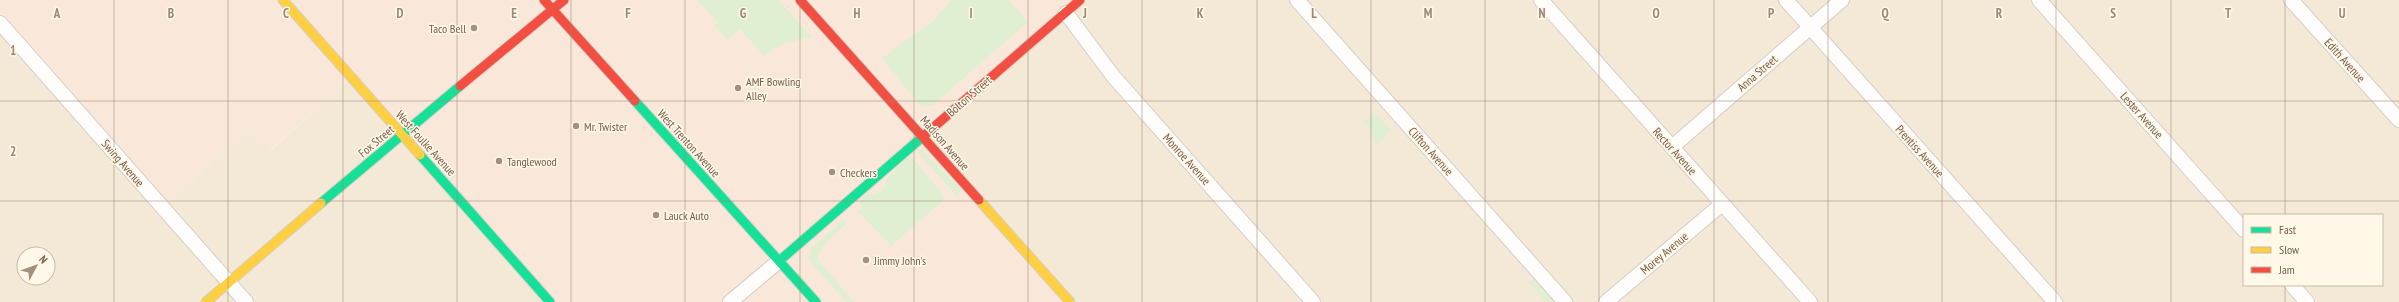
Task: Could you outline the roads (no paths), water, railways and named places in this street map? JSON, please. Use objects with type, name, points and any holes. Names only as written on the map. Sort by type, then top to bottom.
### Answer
[{"type":"street","name":"West Foulke Avenue","points":[[283,0],[550,302]]},
{"type":"street","name":"West Trenton Avenue","points":[[544,0],[816,302]]},
{"type":"street","name":"Fox Street","points":[[206,302],[402,134],[564,0]]},
{"type":"street","name":"Madison Avenue","points":[[800,0],[1070,302]]},
{"type":"street","name":"Bolton Street","points":[[730,302],[1080,0]]},
{"type":"street","name":"Clifton Avenue","points":[[1297,0],[1565,302]]},
{"type":"street","name":"Rector Avenue","points":[[1540,0],[1810,302]]},
{"type":"street","name":"Prentiss Avenue","points":[[1786,0],[2055,302]]},
{"type":"street","name":"Anna Street","points":[[1672,147],[1842,0]]},
{"type":"street","name":"Lester Avenue","points":[[2039,0],[2243,229]]},
{"type":"street","name":"Edith Avenue","points":[[2291,0],[2399,120]]},
{"type":"street","name":"Monroe Avenue","points":[[1066,12],[1113,76],[1313,302]]},
{"type":"street","name":"Swing Avenue","points":[[0,23],[246,302]]},
{"type":"street","name":"Morey Avenue","points":[[1606,302],[1722,204]]},
{"type":"street","points":[[2293,286],[2307,302]]},
{"type":"place","name":"Taco Bell","points":[[474,28]]},
{"type":"place","name":"AMF Bowling Alley","points":[[738,88]]},
{"type":"place","name":"Mr. Twister","points":[[576,126]]},
{"type":"place","name":"Tanglewood","points":[[499,161]]},
{"type":"place","name":"Checkers","points":[[832,172]]},
{"type":"place","name":"Lauck Auto","points":[[656,215]]},
{"type":"place","name":"Jimmy John's","points":[[866,260]]}]
